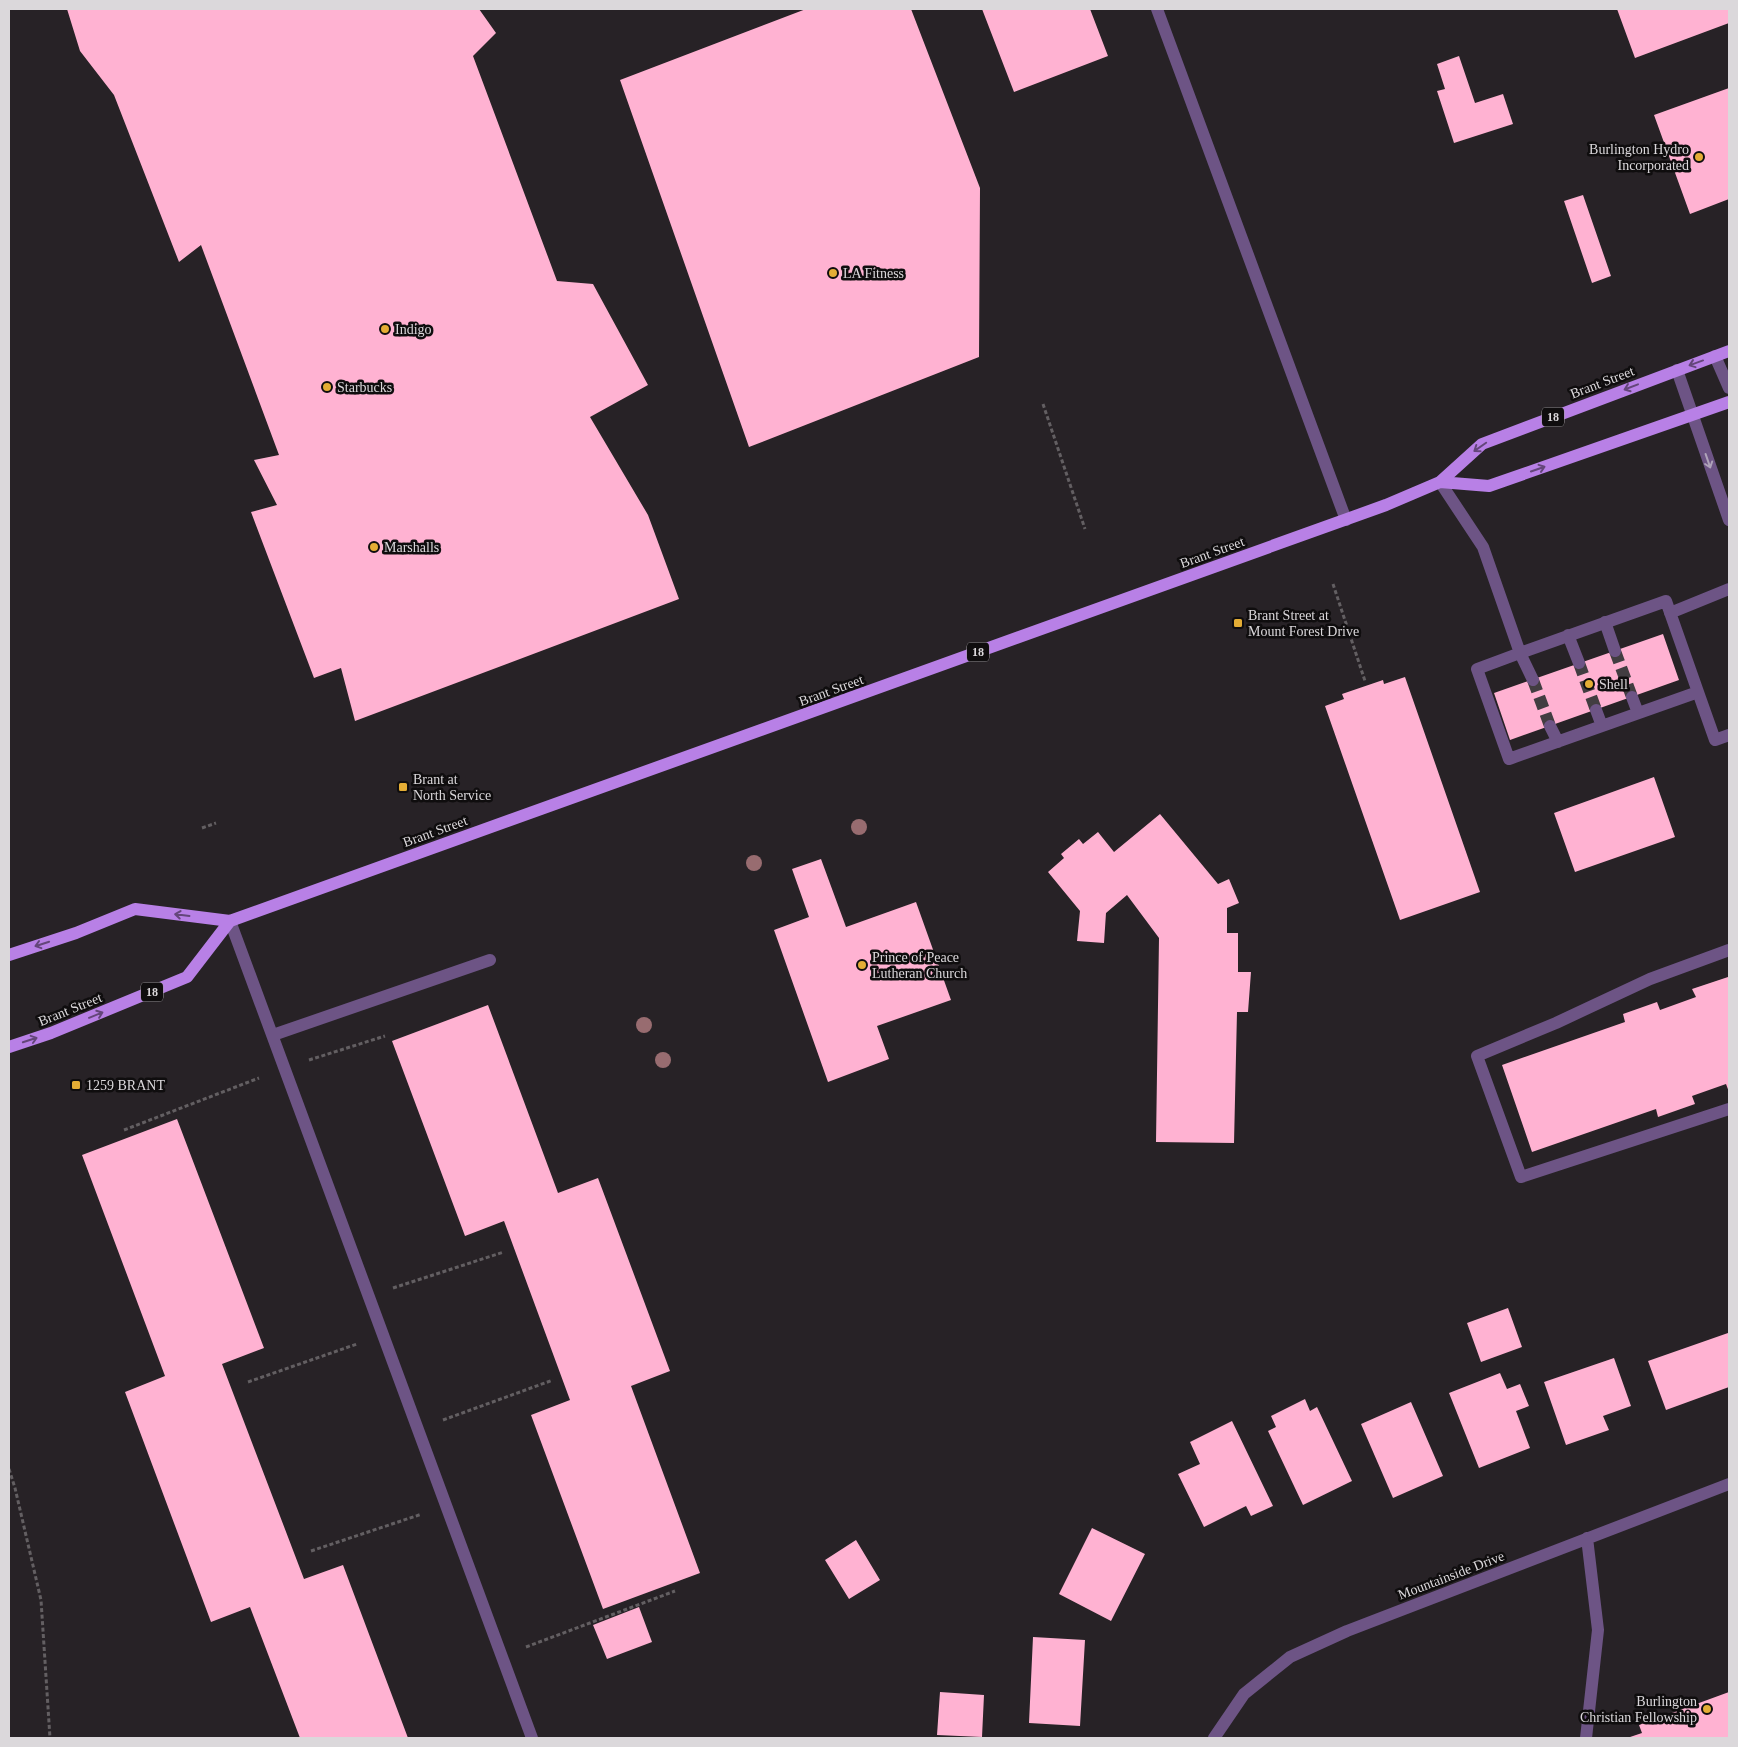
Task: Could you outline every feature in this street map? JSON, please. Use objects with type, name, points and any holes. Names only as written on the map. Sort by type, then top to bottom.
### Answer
[{"type":"main road","name":"Brant Street","points":[[9,955],[76,933],[135,909],[230,921],[1386,506],[1440,482],[1482,444],[1729,351]]},
{"type":"main road","name":"Brant Street","points":[[1440,482],[1489,486],[1729,402]]},
{"type":"main road","name":"Brant Street","points":[[9,1047],[51,1034],[187,977],[230,921]]},
{"type":"street","points":[[1158,9],[1346,520]]},
{"type":"street","points":[[1715,356],[1729,388]]},
{"type":"street","points":[[1676,370],[1729,520]]},
{"type":"street","points":[[1440,482],[1483,547],[1520,653],[1533,680]]},
{"type":"street","points":[[1670,612],[1729,589]]},
{"type":"street","points":[[1698,692],[1508,759],[1477,669],[1666,600],[1715,740],[1729,735]]},
{"type":"street","points":[[1605,622],[1615,651]]},
{"type":"street","points":[[1568,635],[1579,663]]},
{"type":"street","points":[[1632,697],[1638,713]]},
{"type":"street","points":[[1596,710],[1602,726]]},
{"type":"street","points":[[1550,726],[1558,742]]},
{"type":"street","points":[[230,921],[532,1738]]},
{"type":"street","points":[[1729,950],[1650,979],[1556,1023],[1477,1056],[1521,1177],[1729,1109]]},
{"type":"street","points":[[273,1035],[490,960]]},
{"type":"street","name":"Mountainside Drive","points":[[1214,1738],[1244,1694],[1290,1657],[1347,1631],[1729,1484]]},
{"type":"street","points":[[1586,1738],[1598,1630],[1587,1538]]},
{"type":"path","points":[[1043,404],[1085,529]]},
{"type":"path","points":[[1333,584],[1365,681]]},
{"type":"path","points":[[202,828],[216,823]]},
{"type":"path","points":[[124,1130],[285,1068],[385,1036]]},
{"type":"path","points":[[369,1296],[504,1252]]},
{"type":"path","points":[[248,1382],[384,1335]]},
{"type":"path","points":[[418,1429],[553,1380]]},
{"type":"path","points":[[9,1469],[41,1600],[50,1738]]},
{"type":"path","points":[[311,1550],[446,1506]]},
{"type":"path","points":[[502,1656],[675,1591]]},
{"type":"building","points":[[67,9],[479,9],[496,33],[473,56],[557,281],[593,284],[648,385],[590,417],[648,515],[679,599],[355,721],[341,668],[314,678],[251,512],[277,505],[254,460],[279,455],[201,245],[179,262],[114,95],[80,51]]},
{"type":"building","name":"LA Fitness","points":[[806,9],[911,9],[980,188],[979,357],[749,447],[620,80]]},
{"type":"building","points":[[982,9],[1090,9],[1108,56],[1014,92]]},
{"type":"building","points":[[1617,9],[1729,9],[1729,23],[1635,58]]},
{"type":"building","points":[[1459,56],[1475,103],[1503,94],[1513,124],[1454,143],[1437,91],[1445,89],[1437,64]]},
{"type":"building","name":"Burlington Hydro Incorporated","points":[[1729,88],[1729,199],[1690,214],[1654,115]]},
{"type":"building","points":[[1583,195],[1611,276],[1592,283],[1564,201]]},
{"type":"building","points":[[1663,634],[1679,680],[1510,740],[1494,693]]},
{"type":"building","points":[[1405,677],[1480,892],[1400,920],[1325,706],[1344,699],[1342,694],[1383,680],[1384,684]]},
{"type":"building","points":[[1654,777],[1675,837],[1575,872],[1554,813]]},
{"type":"building","points":[[1160,814],[1218,884],[1229,879],[1239,903],[1227,908],[1227,933],[1238,933],[1238,972],[1251,972],[1248,1012],[1237,1012],[1234,1143],[1156,1142],[1159,938],[1127,895],[1106,913],[1104,943],[1077,941],[1080,911],[1048,872],[1064,858],[1061,854],[1079,839],[1083,844],[1098,832],[1114,852]]},
{"type":"building","name":"Prince of Peace Lutheran Church","points":[[821,859],[846,927],[916,902],[951,1000],[877,1026],[889,1059],[828,1082],[774,930],[809,917],[792,869]]},
{"type":"building","points":[[1728,977],[1729,1092],[1726,1084],[1692,1096],[1695,1104],[1658,1117],[1656,1109],[1532,1152],[1502,1065],[1625,1022],[1623,1014],[1657,1002],[1660,1010],[1696,997],[1692,989]]},
{"type":"building","points":[[488,1005],[558,1193],[598,1178],[670,1371],[631,1386],[700,1573],[603,1609],[531,1415],[570,1400],[504,1221],[465,1236],[392,1041]]},
{"type":"building","points":[[177,1119],[264,1348],[222,1364],[304,1579],[343,1565],[408,1738],[300,1738],[250,1607],[211,1622],[125,1392],[165,1376],[82,1155]]},
{"type":"building","points":[[1508,1308],[1522,1347],[1481,1362],[1467,1323]]},
{"type":"building","points":[[1728,1333],[1729,1387],[1666,1410],[1648,1361]]},
{"type":"building","points":[[1614,1358],[1631,1406],[1603,1416],[1609,1430],[1566,1445],[1544,1382]]},
{"type":"building","points":[[1500,1373],[1507,1389],[1520,1384],[1529,1406],[1516,1411],[1530,1448],[1479,1468],[1449,1393]]},
{"type":"building","points":[[1305,1399],[1310,1411],[1317,1407],[1352,1481],[1303,1505],[1268,1431],[1276,1427],[1271,1416]]},
{"type":"building","points":[[1411,1402],[1443,1476],[1393,1498],[1361,1424]]},
{"type":"building","points":[[1232,1421],[1273,1506],[1251,1516],[1246,1506],[1204,1527],[1178,1474],[1200,1464],[1190,1442]]},
{"type":"building","points":[[1092,1528],[1145,1554],[1111,1621],[1059,1594]]},
{"type":"building","points":[[856,1540],[880,1580],[849,1599],[825,1560]]},
{"type":"building","points":[[639,1607],[652,1642],[607,1659],[593,1625]]},
{"type":"building","points":[[1033,1637],[1085,1640],[1080,1726],[1029,1723]]},
{"type":"building","points":[[940,1692],[984,1695],[982,1737],[937,1735]]},
{"type":"building","name":"Burlington Christian Fellowship","points":[[1729,1692],[1729,1738],[1627,1738],[1642,1733],[1639,1725]]},
{"type":"tunnel","points":[[1615,651],[1632,697]]},
{"type":"tunnel","points":[[1579,663],[1596,710]]},
{"type":"tunnel","points":[[1533,680],[1550,726]]},
{"type":"place","name":"Burlington Hydro Incorporated","points":[[1699,157]]},
{"type":"place","name":"LA Fitness","points":[[833,273]]},
{"type":"place","name":"Indigo","points":[[385,329]]},
{"type":"place","name":"Starbucks","points":[[327,387]]},
{"type":"place","name":"Marshalls","points":[[374,547]]},
{"type":"place","name":"Brant Street at Mount Forest Drive","points":[[1238,623]]},
{"type":"place","name":"Shell","points":[[1589,684]]},
{"type":"place","name":"Brant at North Service","points":[[403,787]]},
{"type":"place","name":"Prince of Peace Lutheran Church","points":[[862,965]]},
{"type":"place","name":"1259 BRANT","points":[[76,1085]]},
{"type":"place","name":"Burlington Christian Fellowship","points":[[1707,1709]]}]
